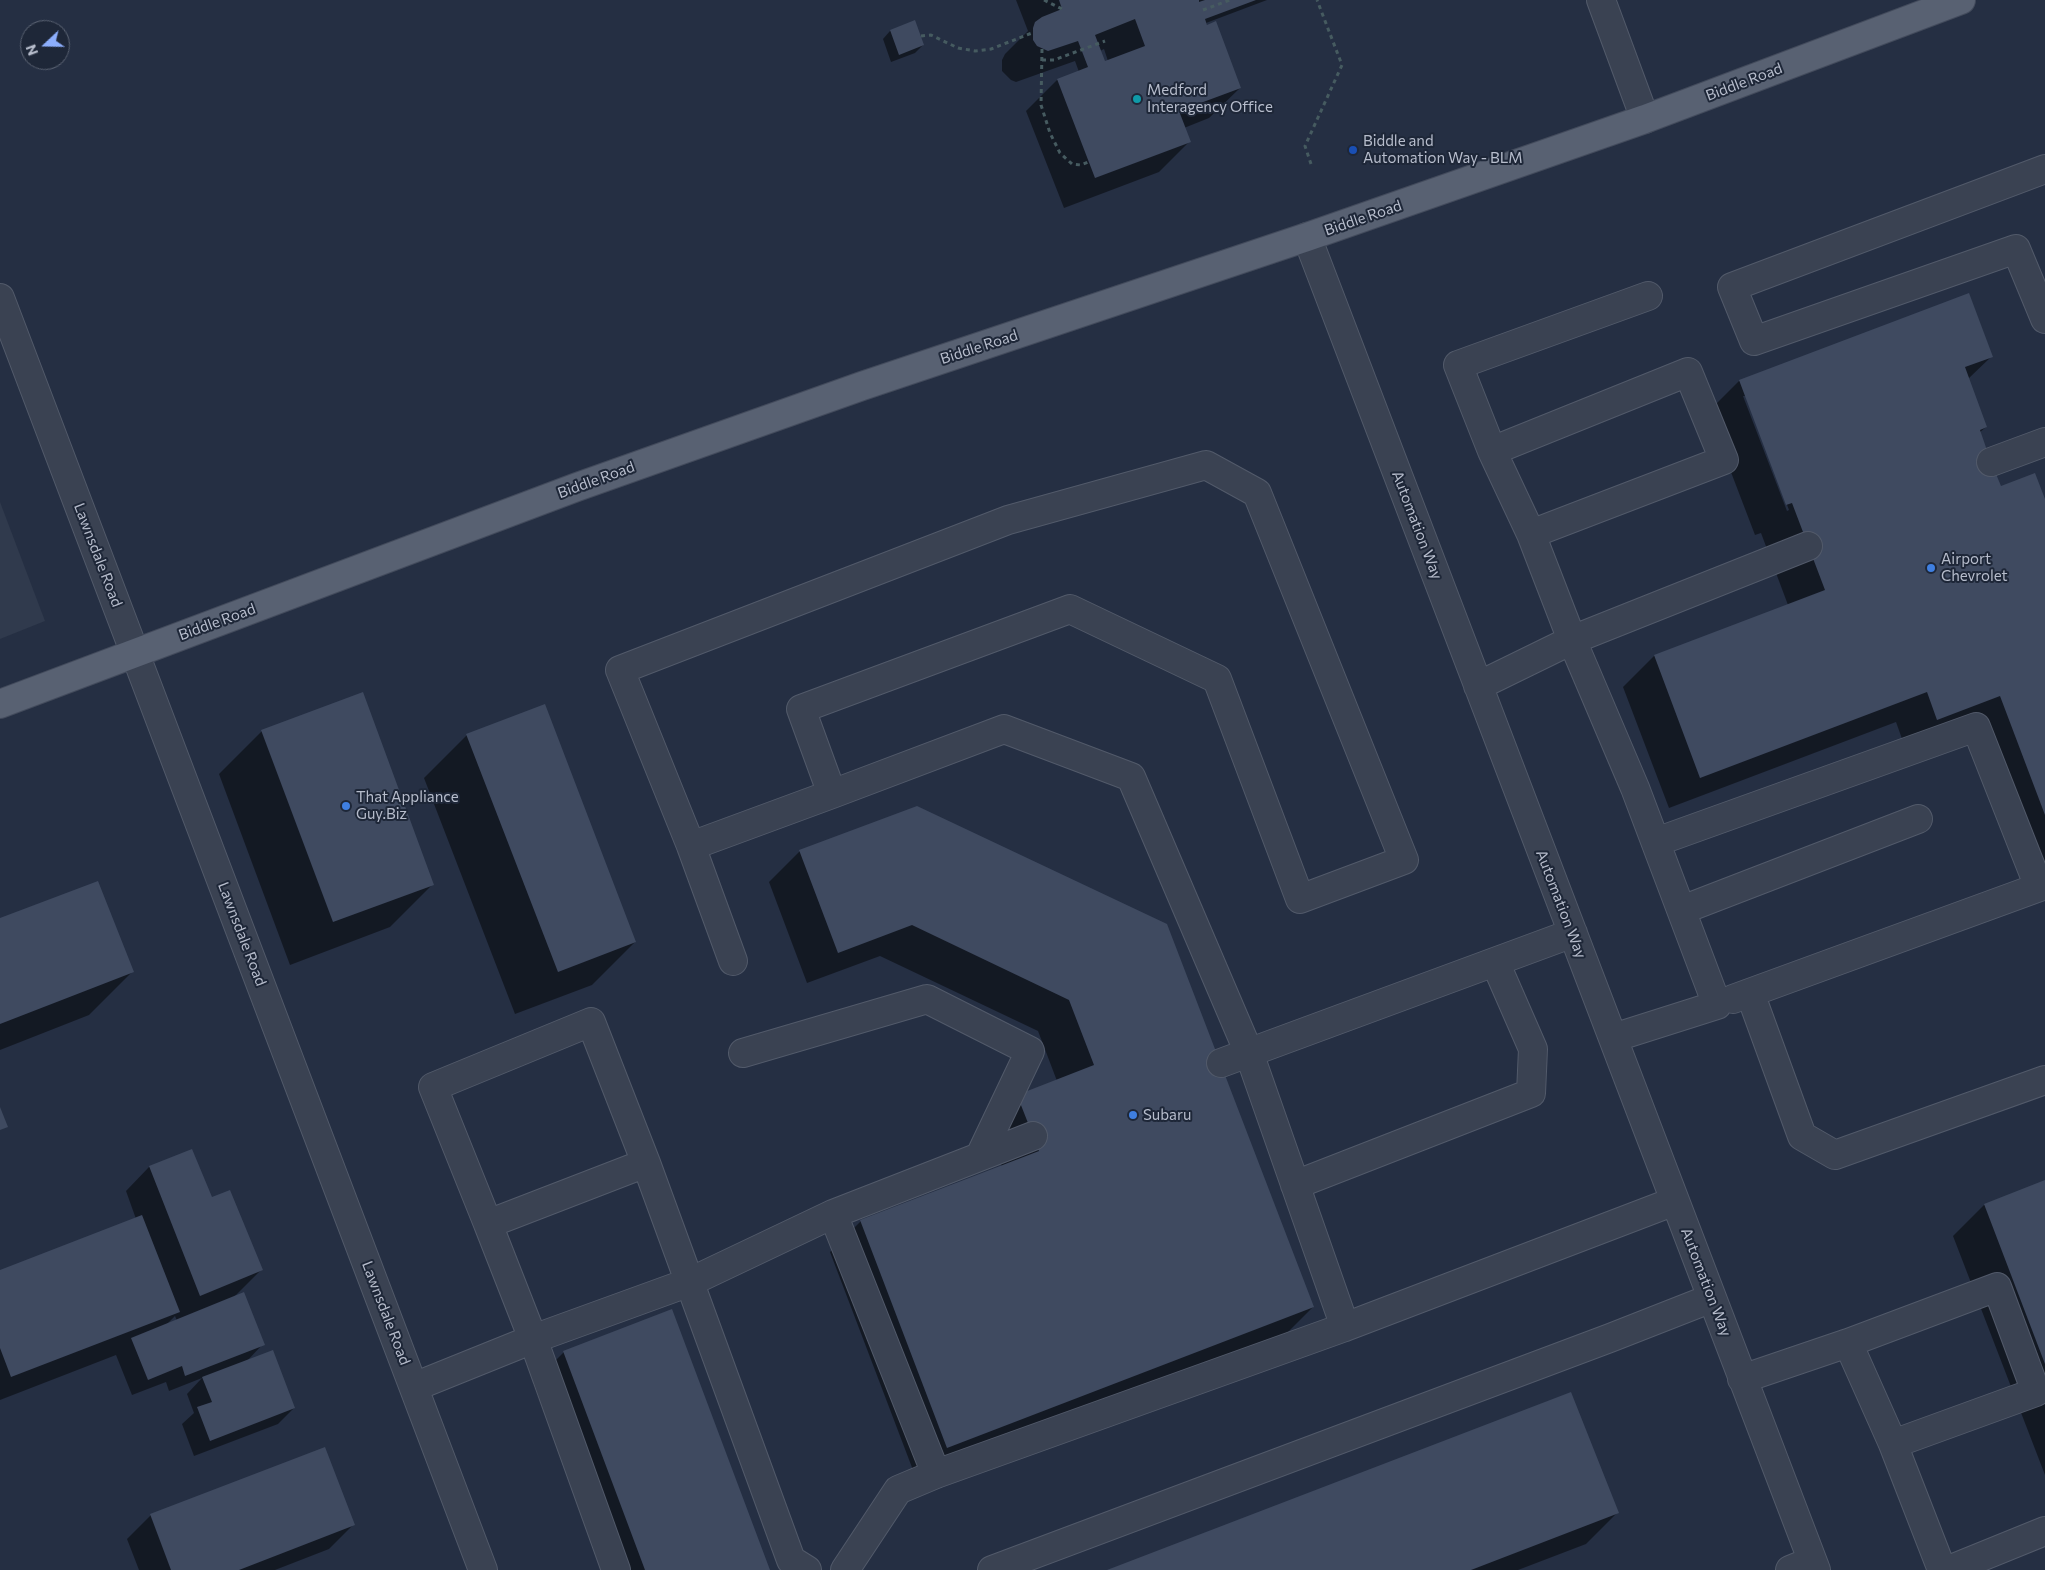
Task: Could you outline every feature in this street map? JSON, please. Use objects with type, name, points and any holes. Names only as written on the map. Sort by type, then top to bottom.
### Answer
[{"type":"main road","name":"Biddle Road","points":[[0,704],[576,487],[843,392],[1307,237],[1645,119],[1961,0]]},
{"type":"street","points":[[1601,0],[1645,119]]},
{"type":"street","points":[[2045,169],[1732,287],[1754,341],[2016,248],[2045,319]]},
{"type":"street","name":"Automation Way","points":[[1307,237],[1712,1298],[1742,1379],[1806,1567]]},
{"type":"street","points":[[1648,296],[1458,365],[1492,450],[1531,534],[1572,640],[1635,788],[1718,1005]]},
{"type":"street","name":"Lawnsdale Road","points":[[0,298],[483,1570]]},
{"type":"street","points":[[1492,450],[1688,372],[1724,460],[1531,534]]},
{"type":"street","points":[[1991,462],[2045,442]]},
{"type":"street","points":[[733,961],[691,846],[620,670],[1008,520],[1206,465],[1257,493],[1404,860],[1300,900],[1216,679],[1070,609],[801,709],[832,794]]},
{"type":"street","points":[[1478,686],[1572,640],[1808,546]]},
{"type":"street","points":[[1613,1038],[1718,1005],[2042,886],[1976,727],[1656,842]]},
{"type":"street","points":[[691,846],[1004,729],[1130,777],[1248,1053],[1345,1327]]},
{"type":"street","points":[[1682,910],[1918,819]]},
{"type":"street","points":[[1221,1063],[1572,933]]},
{"type":"street","points":[[1295,1185],[1531,1092],[1533,1049],[1494,962]]},
{"type":"street","points":[[1750,993],[1802,1136],[1835,1155],[2045,1080]]},
{"type":"street","points":[[743,1054],[927,999],[1030,1051],[980,1156]]},
{"type":"street","points":[[616,1570],[533,1339],[433,1087],[590,1022],[646,1163],[791,1560],[807,1570]]},
{"type":"street","points":[[414,1387],[533,1339],[690,1282],[833,1214],[1033,1136]]},
{"type":"street","points":[[488,1224],[646,1163]]},
{"type":"street","points":[[845,1570],[898,1490],[936,1474],[1345,1327],[1675,1202]]},
{"type":"street","points":[[833,1214],[936,1474]]},
{"type":"street","points":[[1742,1379],[1997,1287],[2036,1392],[1893,1444]]},
{"type":"street","points":[[992,1570],[1712,1298]]},
{"type":"street","points":[[1848,1342],[1893,1444],[1942,1570]]},
{"type":"street","points":[[1949,1570],[2045,1531]]},
{"type":"path","points":[[1044,0],[1062,9]]},
{"type":"path","points":[[1203,10],[1230,0]]},
{"type":"path","points":[[1310,164],[1305,146],[1342,65],[1317,0]]},
{"type":"path","points":[[921,36],[931,35],[958,48],[975,51],[991,49],[1032,33]]},
{"type":"path","points":[[1042,60],[1054,60],[1105,41]]},
{"type":"path","points":[[1042,49],[1042,105],[1050,133],[1060,153],[1072,164],[1088,162]]},
{"type":"shaded area","points":[[0,502],[45,621],[0,639]]},
{"type":"building","name":"Medford Interagency Office","points":[[1059,0],[1199,0],[1199,2],[1205,0],[1256,0],[1205,19],[1207,25],[1216,21],[1241,88],[1179,111],[1191,142],[1095,178],[1057,79],[1088,67],[1078,41],[1048,51],[1037,46],[1033,40],[1035,22],[1062,9]],"holes":[[[1135,19],[1145,46],[1105,61],[1095,35]]]},
{"type":"building","points":[[915,20],[924,45],[899,55],[890,30]]},
{"type":"building","name":"Airport Chevrolet","points":[[1969,293],[1993,357],[1965,367],[1987,427],[1980,430],[1991,462],[2001,486],[2035,473],[2045,499],[2045,815],[2000,696],[1937,720],[1927,692],[1700,778],[1654,655],[1825,590],[1792,503],[1786,505],[1739,380]]},
{"type":"building","points":[[363,692],[434,885],[333,922],[261,730]]},
{"type":"building","points":[[545,704],[636,942],[558,972],[466,734]]},
{"type":"building","name":"Subaru","points":[[917,806],[1167,924],[1314,1307],[947,1448],[860,1220],[1039,1151],[1017,1095],[1094,1065],[1069,1000],[912,925],[838,953],[799,850]]},
{"type":"building","points":[[98,881],[134,972],[0,1024],[0,918]]},
{"type":"building","points":[[0,1107],[8,1127],[0,1130]]},
{"type":"building","points":[[192,1149],[212,1197],[230,1190],[263,1270],[200,1296],[149,1166]]},
{"type":"building","points":[[2045,1180],[2045,1364],[1984,1204]]},
{"type":"building","points":[[142,1215],[180,1312],[11,1377],[0,1348],[0,1270]]},
{"type":"building","points":[[244,1292],[265,1345],[185,1376],[182,1366],[148,1380],[131,1338]]},
{"type":"building","points":[[672,1309],[770,1570],[645,1570],[563,1351]]},
{"type":"building","points":[[273,1350],[295,1408],[210,1441],[197,1407],[212,1402],[202,1377]]},
{"type":"building","points":[[1571,1392],[1619,1513],[1471,1570],[1107,1570]]},
{"type":"building","points":[[325,1447],[355,1525],[239,1570],[171,1570],[150,1514]]},
{"type":"place","name":"Medford Interagency Office","points":[[1137,99]]},
{"type":"place","name":"Biddle and Automation Way - BLM","points":[[1353,150]]},
{"type":"place","name":"Airport Chevrolet","points":[[1931,568]]},
{"type":"place","name":"That Appliance Guy.Biz","points":[[346,806]]},
{"type":"place","name":"Subaru","points":[[1133,1115]]}]
